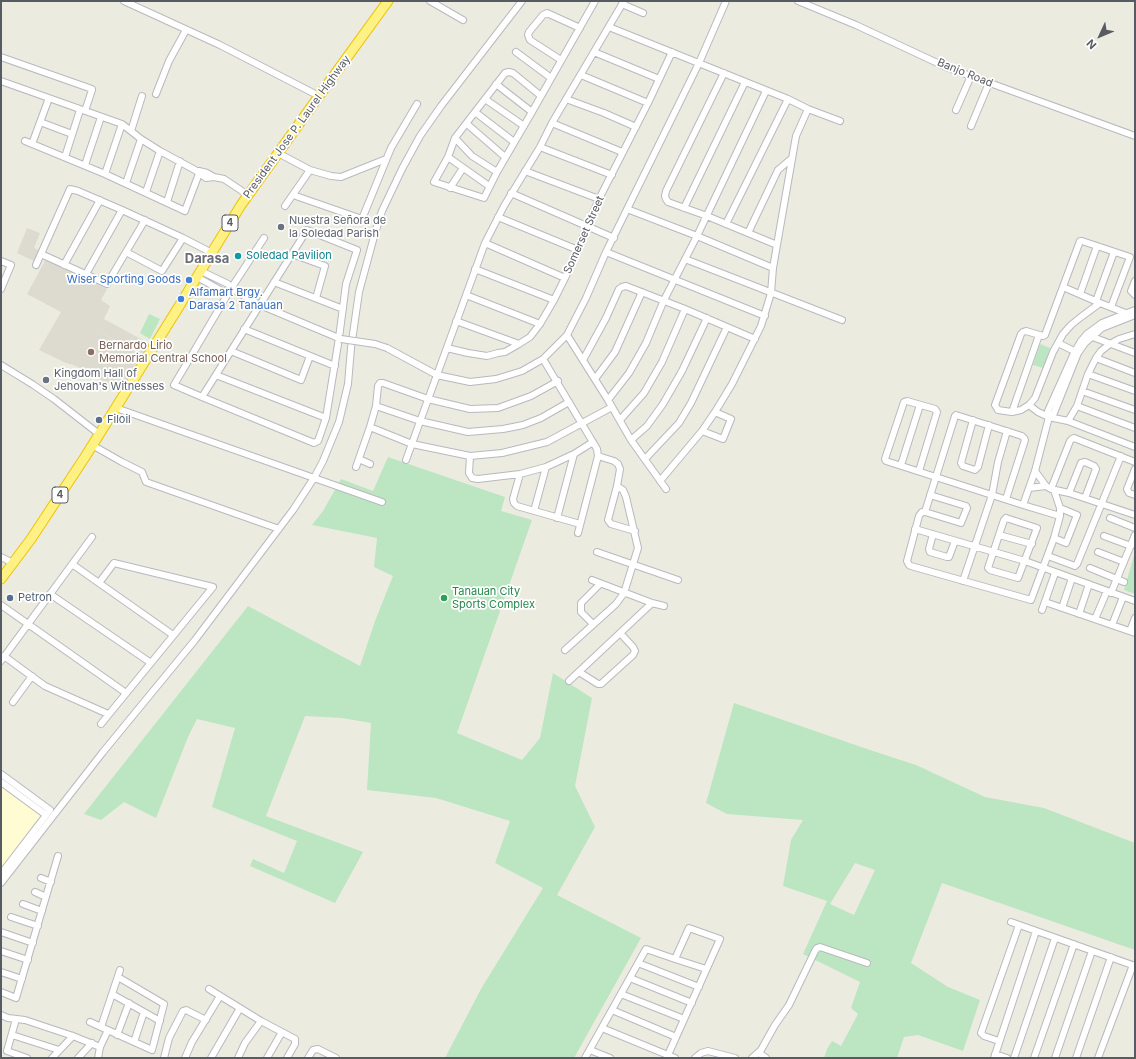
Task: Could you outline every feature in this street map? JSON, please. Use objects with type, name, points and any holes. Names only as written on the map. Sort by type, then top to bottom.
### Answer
[{"type":"highway","name":"President Jose P. Laurel Highway","points":[[1,579],[47,515],[116,408],[241,205],[388,1]]},
{"type":"street","points":[[124,1],[220,45],[319,96]]},
{"type":"street","points":[[430,1],[463,20]]},
{"type":"street","points":[[1,883],[103,752],[195,640],[293,510],[314,478],[323,461],[339,422],[348,384],[351,348],[359,292],[382,211],[420,136],[441,106],[522,1]]},
{"type":"street","points":[[541,96],[513,73],[505,73],[455,138],[448,157],[434,182],[484,198],[505,157],[552,78],[595,1]]},
{"type":"street","points":[[199,274],[228,284],[232,290],[260,305],[340,339],[375,344],[387,348],[437,375],[470,382],[496,379],[522,371],[544,359],[567,335],[699,63],[726,1]]},
{"type":"street","name":"Banjo Road","points":[[802,1],[899,44],[946,67],[1135,136]]},
{"type":"street","points":[[406,460],[485,243],[498,217],[623,3],[643,13]]},
{"type":"street","points":[[562,60],[530,40],[528,35],[529,32],[543,15],[547,14],[580,28]]},
{"type":"street","points":[[609,27],[840,121]]},
{"type":"street","points":[[156,94],[169,62],[186,30]]},
{"type":"street","points":[[516,52],[552,78]]},
{"type":"street","points":[[594,52],[659,79]]},
{"type":"street","name":"Somerset Street","points":[[447,348],[487,356],[505,352],[530,337],[540,324],[565,278],[599,199],[672,52]]},
{"type":"street","points":[[1,57],[92,89],[72,134],[64,157]]},
{"type":"street","points":[[724,73],[666,191],[665,196],[668,202],[707,216],[777,245]]},
{"type":"street","points":[[580,75],[648,103]]},
{"type":"street","points":[[956,110],[971,76]]},
{"type":"street","points":[[1,81],[122,124],[141,139],[160,151],[198,171],[207,172],[214,177],[224,179],[248,196]]},
{"type":"street","points":[[684,208],[745,82]]},
{"type":"street","points":[[971,126],[989,83]]},
{"type":"street","points":[[496,84],[532,112]]},
{"type":"street","points":[[608,400],[629,373],[646,343],[674,279],[707,216],[766,91]]},
{"type":"street","points":[[131,131],[142,96]]},
{"type":"street","points":[[32,144],[49,98]]},
{"type":"street","points":[[485,99],[524,126]]},
{"type":"street","points":[[566,99],[636,127]]},
{"type":"street","points":[[726,224],[788,99]]},
{"type":"street","points":[[293,195],[362,218],[391,148],[417,104]]},
{"type":"street","points":[[660,481],[702,431],[715,412],[732,384],[765,316],[771,293],[773,268],[791,159],[796,136],[808,109]]},
{"type":"street","points":[[476,112],[514,142]]},
{"type":"street","points":[[85,165],[101,117]]},
{"type":"street","points":[[40,122],[72,134]]},
{"type":"street","points":[[552,123],[622,152]]},
{"type":"street","points":[[105,174],[122,124]]},
{"type":"street","points":[[467,124],[505,157]]},
{"type":"street","points":[[455,138],[472,156],[497,172]]},
{"type":"street","points":[[126,183],[141,139]]},
{"type":"street","points":[[24,141],[85,165],[185,211],[198,171]]},
{"type":"street","points":[[540,146],[612,175]]},
{"type":"street","points":[[146,192],[160,151]]},
{"type":"street","points":[[278,154],[310,170],[331,176],[341,177],[386,159]]},
{"type":"street","points":[[448,157],[489,186]]},
{"type":"street","points":[[748,233],[778,170],[791,159]]},
{"type":"street","points":[[167,202],[180,161]]},
{"type":"street","points":[[450,188],[463,168]]},
{"type":"street","points":[[285,206],[310,170]]},
{"type":"street","points":[[525,171],[599,199]]},
{"type":"street","points":[[36,266],[70,189],[100,200],[145,220],[212,254]]},
{"type":"street","points":[[511,194],[614,238]]},
{"type":"street","points":[[64,264],[100,200]]},
{"type":"street","points":[[627,209],[773,268]]},
{"type":"street","points":[[86,274],[122,210]]},
{"type":"street","points":[[498,217],[578,250]]},
{"type":"street","points":[[41,254],[107,284],[145,220]]},
{"type":"street","points":[[202,397],[307,230],[356,250],[346,284],[340,339],[326,418],[318,441],[314,443],[202,397],[174,385],[264,238]]},
{"type":"street","points":[[126,252],[162,271],[183,238]]},
{"type":"street","points":[[1111,307],[1130,257],[1082,241],[1079,243],[1045,335],[1043,336],[1026,331],[1021,334],[995,405],[998,410],[1012,412],[1021,410],[1029,405],[1035,398],[1063,334],[1071,325],[1098,302],[1114,252]]},
{"type":"street","points":[[485,243],[565,278]]},
{"type":"street","points":[[1080,294],[1097,246]]},
{"type":"street","points":[[606,252],[765,316]]},
{"type":"street","points":[[292,254],[325,266],[316,298]]},
{"type":"street","points":[[685,259],[842,320]]},
{"type":"street","points":[[1,261],[10,265],[1,290]]},
{"type":"street","points":[[476,269],[554,300]]},
{"type":"street","points":[[199,274],[222,292],[232,290]]},
{"type":"street","points":[[1135,281],[1131,292],[1135,295]]},
{"type":"street","points":[[274,282],[343,309]]},
{"type":"street","points":[[583,360],[606,318],[619,289],[626,286],[664,300],[755,339]]},
{"type":"street","points":[[1063,287],[1126,313],[1134,314]]},
{"type":"street","points":[[595,379],[615,352],[642,292]]},
{"type":"street","points":[[466,295],[540,324]]},
{"type":"street","points":[[620,420],[644,393],[662,362],[685,309]]},
{"type":"street","points":[[1023,505],[1049,417],[1048,411],[1064,382],[1077,352],[1089,336],[1102,323],[1126,313]]},
{"type":"street","points":[[1089,336],[1102,328],[1134,314]]},
{"type":"street","points":[[631,440],[647,426],[663,404],[682,371],[707,318]]},
{"type":"street","points":[[456,320],[520,344]]},
{"type":"street","points":[[645,459],[679,423],[691,403],[727,327]]},
{"type":"street","points":[[244,329],[335,366]]},
{"type":"street","points":[[567,335],[631,440],[666,489]]},
{"type":"street","points":[[1012,412],[1039,335]]},
{"type":"street","points":[[1068,421],[1076,406],[1088,374],[1101,351],[1120,339],[1135,335]]},
{"type":"street","points":[[1089,336],[1135,353]]},
{"type":"street","points":[[1058,343],[1077,352]]},
{"type":"street","points":[[231,351],[301,380],[310,356]]},
{"type":"street","points":[[1096,358],[1135,373]]},
{"type":"street","points":[[544,359],[597,450],[598,456],[578,533]]},
{"type":"street","points":[[1,365],[54,399],[99,434]]},
{"type":"street","points":[[1088,374],[1135,391]]},
{"type":"street","points":[[216,375],[326,418]]},
{"type":"street","points":[[356,467],[376,406],[378,386],[380,383],[384,383],[428,399],[470,410],[498,408],[531,396],[558,381]]},
{"type":"street","points":[[1082,390],[1135,410]]},
{"type":"street","points":[[919,471],[936,412],[935,409],[907,401],[904,402],[885,458],[886,461],[1060,516]]},
{"type":"street","points":[[376,406],[420,421],[468,432],[503,429],[523,425],[541,418],[569,402]]},
{"type":"street","points":[[901,465],[920,405]]},
{"type":"street","points":[[1029,405],[1038,412],[1049,417],[1068,421],[1135,447]]},
{"type":"street","points":[[1076,406],[1135,428]]},
{"type":"street","points":[[370,427],[412,444],[470,456],[502,453],[547,442],[612,407]]},
{"type":"street","points":[[116,408],[382,502]]},
{"type":"street","points":[[702,431],[723,439],[731,419],[715,412]]},
{"type":"street","points":[[925,512],[954,417],[956,415],[1022,436],[1025,440],[1006,499]]},
{"type":"street","points":[[973,420],[961,463],[963,466],[974,470],[978,467],[989,425]]},
{"type":"street","points":[[963,581],[992,495],[998,462],[1007,431]]},
{"type":"street","points":[[1050,488],[1070,441],[1074,438],[1135,462]]},
{"type":"street","points":[[470,456],[469,473],[472,478],[478,479],[520,474],[546,467],[574,454],[593,442]]},
{"type":"street","points":[[92,445],[142,472],[146,482],[279,529]]},
{"type":"street","points":[[557,518],[574,454]]},
{"type":"street","points":[[598,456],[614,461],[618,464],[620,469],[608,520],[611,524],[635,532]]},
{"type":"street","points":[[1048,556],[1076,566],[1121,456]]},
{"type":"street","points":[[359,459],[370,464]]},
{"type":"street","points":[[1069,493],[1081,463],[1085,462],[1094,466],[1096,469],[1085,498]]},
{"type":"street","points":[[534,511],[546,467]]},
{"type":"street","points":[[1135,469],[1127,489],[1129,493],[1135,495]]},
{"type":"street","points":[[930,495],[966,506],[967,508],[961,523],[925,512],[920,513],[907,561],[908,565],[1031,600],[1048,556],[1060,516],[1060,508],[1050,488],[1034,471]]},
{"type":"street","points":[[520,474],[514,499],[514,503],[517,506],[580,524]]},
{"type":"street","points":[[565,650],[616,604],[624,593],[638,548],[626,497],[623,490],[617,486]]},
{"type":"street","points":[[1029,488],[1050,488],[1135,515]]},
{"type":"street","points":[[1054,538],[1066,543],[1077,515],[1060,508]]},
{"type":"street","points":[[1006,518],[1037,528],[1019,577],[1017,578],[989,569],[999,535],[1006,518]]},
{"type":"street","points":[[1110,518],[1135,528]]},
{"type":"street","points":[[915,529],[1025,561],[1135,601]]},
{"type":"street","points":[[933,534],[929,549],[930,552],[949,557],[955,541]]},
{"type":"street","points":[[999,535],[1032,544]]},
{"type":"street","points":[[1095,619],[1117,579],[1135,535]]},
{"type":"street","points":[[1104,536],[1131,546]]},
{"type":"street","points":[[92,537],[3,658],[45,686],[108,714]]},
{"type":"street","points":[[597,552],[678,580]]},
{"type":"street","points":[[1098,552],[1124,562]]},
{"type":"street","points":[[1,557],[12,563]]},
{"type":"street","points":[[99,583],[114,563],[213,587],[101,724]]},
{"type":"street","points":[[72,564],[173,635]]},
{"type":"street","points":[[1090,568],[1124,582]]},
{"type":"street","points":[[1042,610],[1055,573]]},
{"type":"street","points":[[1062,608],[1072,578]]},
{"type":"street","points":[[592,580],[624,593],[664,606]]},
{"type":"street","points":[[593,624],[581,612],[580,604],[600,584]]},
{"type":"street","points":[[1079,614],[1088,584]]},
{"type":"street","points":[[50,594],[150,663]]},
{"type":"street","points":[[1112,625],[1123,597]]},
{"type":"street","points":[[1045,602],[1132,632],[1135,618]]},
{"type":"street","points":[[569,681],[652,603]]},
{"type":"street","points":[[1,606],[126,693]]},
{"type":"street","points":[[579,672],[598,684],[601,684],[633,655],[635,652],[633,647],[620,633]]},
{"type":"street","points":[[13,702],[32,676]]},
{"type":"street","points":[[1,774],[50,810],[1,874]]},
{"type":"street","points":[[1,782],[46,815]]},
{"type":"street","points":[[1,992],[16,998],[58,856]]},
{"type":"street","points":[[41,878],[51,882]]},
{"type":"street","points":[[35,892],[46,897]]},
{"type":"street","points":[[23,904],[42,910]]},
{"type":"street","points":[[11,917],[38,926]]},
{"type":"street","points":[[1011,922],[1134,965],[1098,1058]]},
{"type":"street","points":[[999,1042],[984,1036],[981,1033],[1019,925]]},
{"type":"street","points":[[602,1028],[672,1057],[676,1037],[720,939],[689,928],[675,959]]},
{"type":"street","points":[[1007,1058],[994,1056],[1036,931]]},
{"type":"street","points":[[1,932],[33,943]]},
{"type":"street","points":[[1014,1058],[1055,938]]},
{"type":"street","points":[[1034,1058],[1074,944]]},
{"type":"street","points":[[752,1058],[759,1053],[789,1005],[817,948],[820,947],[867,963]]},
{"type":"street","points":[[586,1058],[646,949],[706,969]]},
{"type":"street","points":[[1,951],[28,960]]},
{"type":"street","points":[[1055,1058],[1092,951]]},
{"type":"street","points":[[1076,1058],[1111,957]]},
{"type":"street","points":[[638,963],[699,987]]},
{"type":"street","points":[[101,1027],[120,970]]},
{"type":"street","points":[[1,972],[22,979]]},
{"type":"street","points":[[90,1022],[152,1050],[164,1004],[118,977]]},
{"type":"street","points":[[630,978],[692,1003]]},
{"type":"street","points":[[209,989],[261,1021],[295,1039],[295,1044],[287,1058]]},
{"type":"street","points":[[112,994],[160,1020]]},
{"type":"street","points":[[621,994],[684,1019]]},
{"type":"street","points":[[185,1058],[192,1042],[220,996]]},
{"type":"street","points":[[117,1035],[129,1003]]},
{"type":"street","points":[[211,1058],[240,1008]]},
{"type":"street","points":[[164,1058],[169,1038],[183,1011],[186,1010],[206,1020]]},
{"type":"street","points":[[612,1010],[676,1037]]},
{"type":"street","points":[[134,1042],[144,1012]]},
{"type":"street","points":[[1,1015],[25,1020],[73,1036],[100,1047]]},
{"type":"street","points":[[16,1019],[8,1051],[27,1058]]},
{"type":"street","points":[[238,1058],[245,1044],[261,1021]]},
{"type":"street","points":[[98,1058],[100,1047],[108,1030]]},
{"type":"street","points":[[266,1058],[282,1032]]},
{"type":"street","points":[[12,1035],[59,1050]]},
{"type":"street","points":[[52,1058],[73,1036]]},
{"type":"street","points":[[78,1058],[92,1043]]},
{"type":"street","points":[[308,1058],[313,1050],[318,1049],[336,1058]]},
{"type":"street","points":[[590,1050],[610,1058]]},
{"type":"street","points":[[695,1058],[701,1053],[708,1051],[735,1058]]},
{"type":"street","points":[[759,1053],[766,1058]]},
{"type":"shaded area","points":[[27,228],[40,233],[34,248],[43,252],[38,263],[17,253]]},
{"type":"shaded area","points":[[46,259],[107,289],[101,300],[110,306],[104,319],[150,344],[144,355],[96,330],[141,355],[120,391],[76,366],[66,363],[39,350],[61,312],[27,294]]},
{"type":"shaded area","points":[[1,772],[57,813],[1,883]]},
{"type":"green space","points":[[149,314],[160,319],[150,339],[140,333]]},
{"type":"green space","points":[[1040,344],[1050,348],[1043,368],[1033,365]]},
{"type":"green space","points":[[388,457],[505,497],[501,511],[532,520],[457,733],[522,760],[540,738],[553,673],[592,698],[575,786],[595,827],[557,895],[641,938],[574,1058],[445,1058],[481,989],[543,888],[495,863],[510,821],[436,798],[367,790],[371,723],[342,718],[305,716],[266,816],[363,852],[335,903],[250,866],[253,859],[284,873],[297,841],[212,807],[235,728],[197,719],[188,737],[156,818],[124,802],[101,820],[84,814],[248,606],[360,666],[375,621],[393,576],[374,567],[377,538],[312,525],[323,511],[341,479],[373,491]]},
{"type":"green space","points":[[1135,552],[1135,594],[1124,590]]},
{"type":"green space","points":[[734,703],[916,765],[985,797],[1044,808],[1135,843],[1135,950],[942,883],[911,963],[948,987],[980,1000],[963,1051],[918,1035],[904,1037],[897,1058],[824,1058],[832,1041],[841,1046],[858,1014],[851,1008],[860,982],[803,954],[827,901],[783,886],[791,840],[803,820],[727,814],[706,803]],"holes":[[[855,863],[875,870],[854,915],[830,904]]]},
{"type":"place","name":"Nuestra Señora de la Soledad Parish","points":[[281,227]]},
{"type":"place","name":"Soledad Pavilion","points":[[238,256]]},
{"type":"place","name":"Wiser Sporting Goods","points":[[189,280]]},
{"type":"place","name":"Alfamart Brgy. Darasa 2 Tanauan","points":[[181,299]]},
{"type":"place","name":"Bernardo Lirio Memorial Central School","points":[[91,352]]},
{"type":"place","name":"Kingdom Hall of Jehovah's Witnesses","points":[[46,380]]},
{"type":"place","name":"Filoil","points":[[99,420]]},
{"type":"place","name":"Petron","points":[[10,598]]},
{"type":"place","name":"Tanauan City Sports Complex","points":[[444,598]]},
{"type":"district","name":"Darasa","points":[[207,259]]}]
